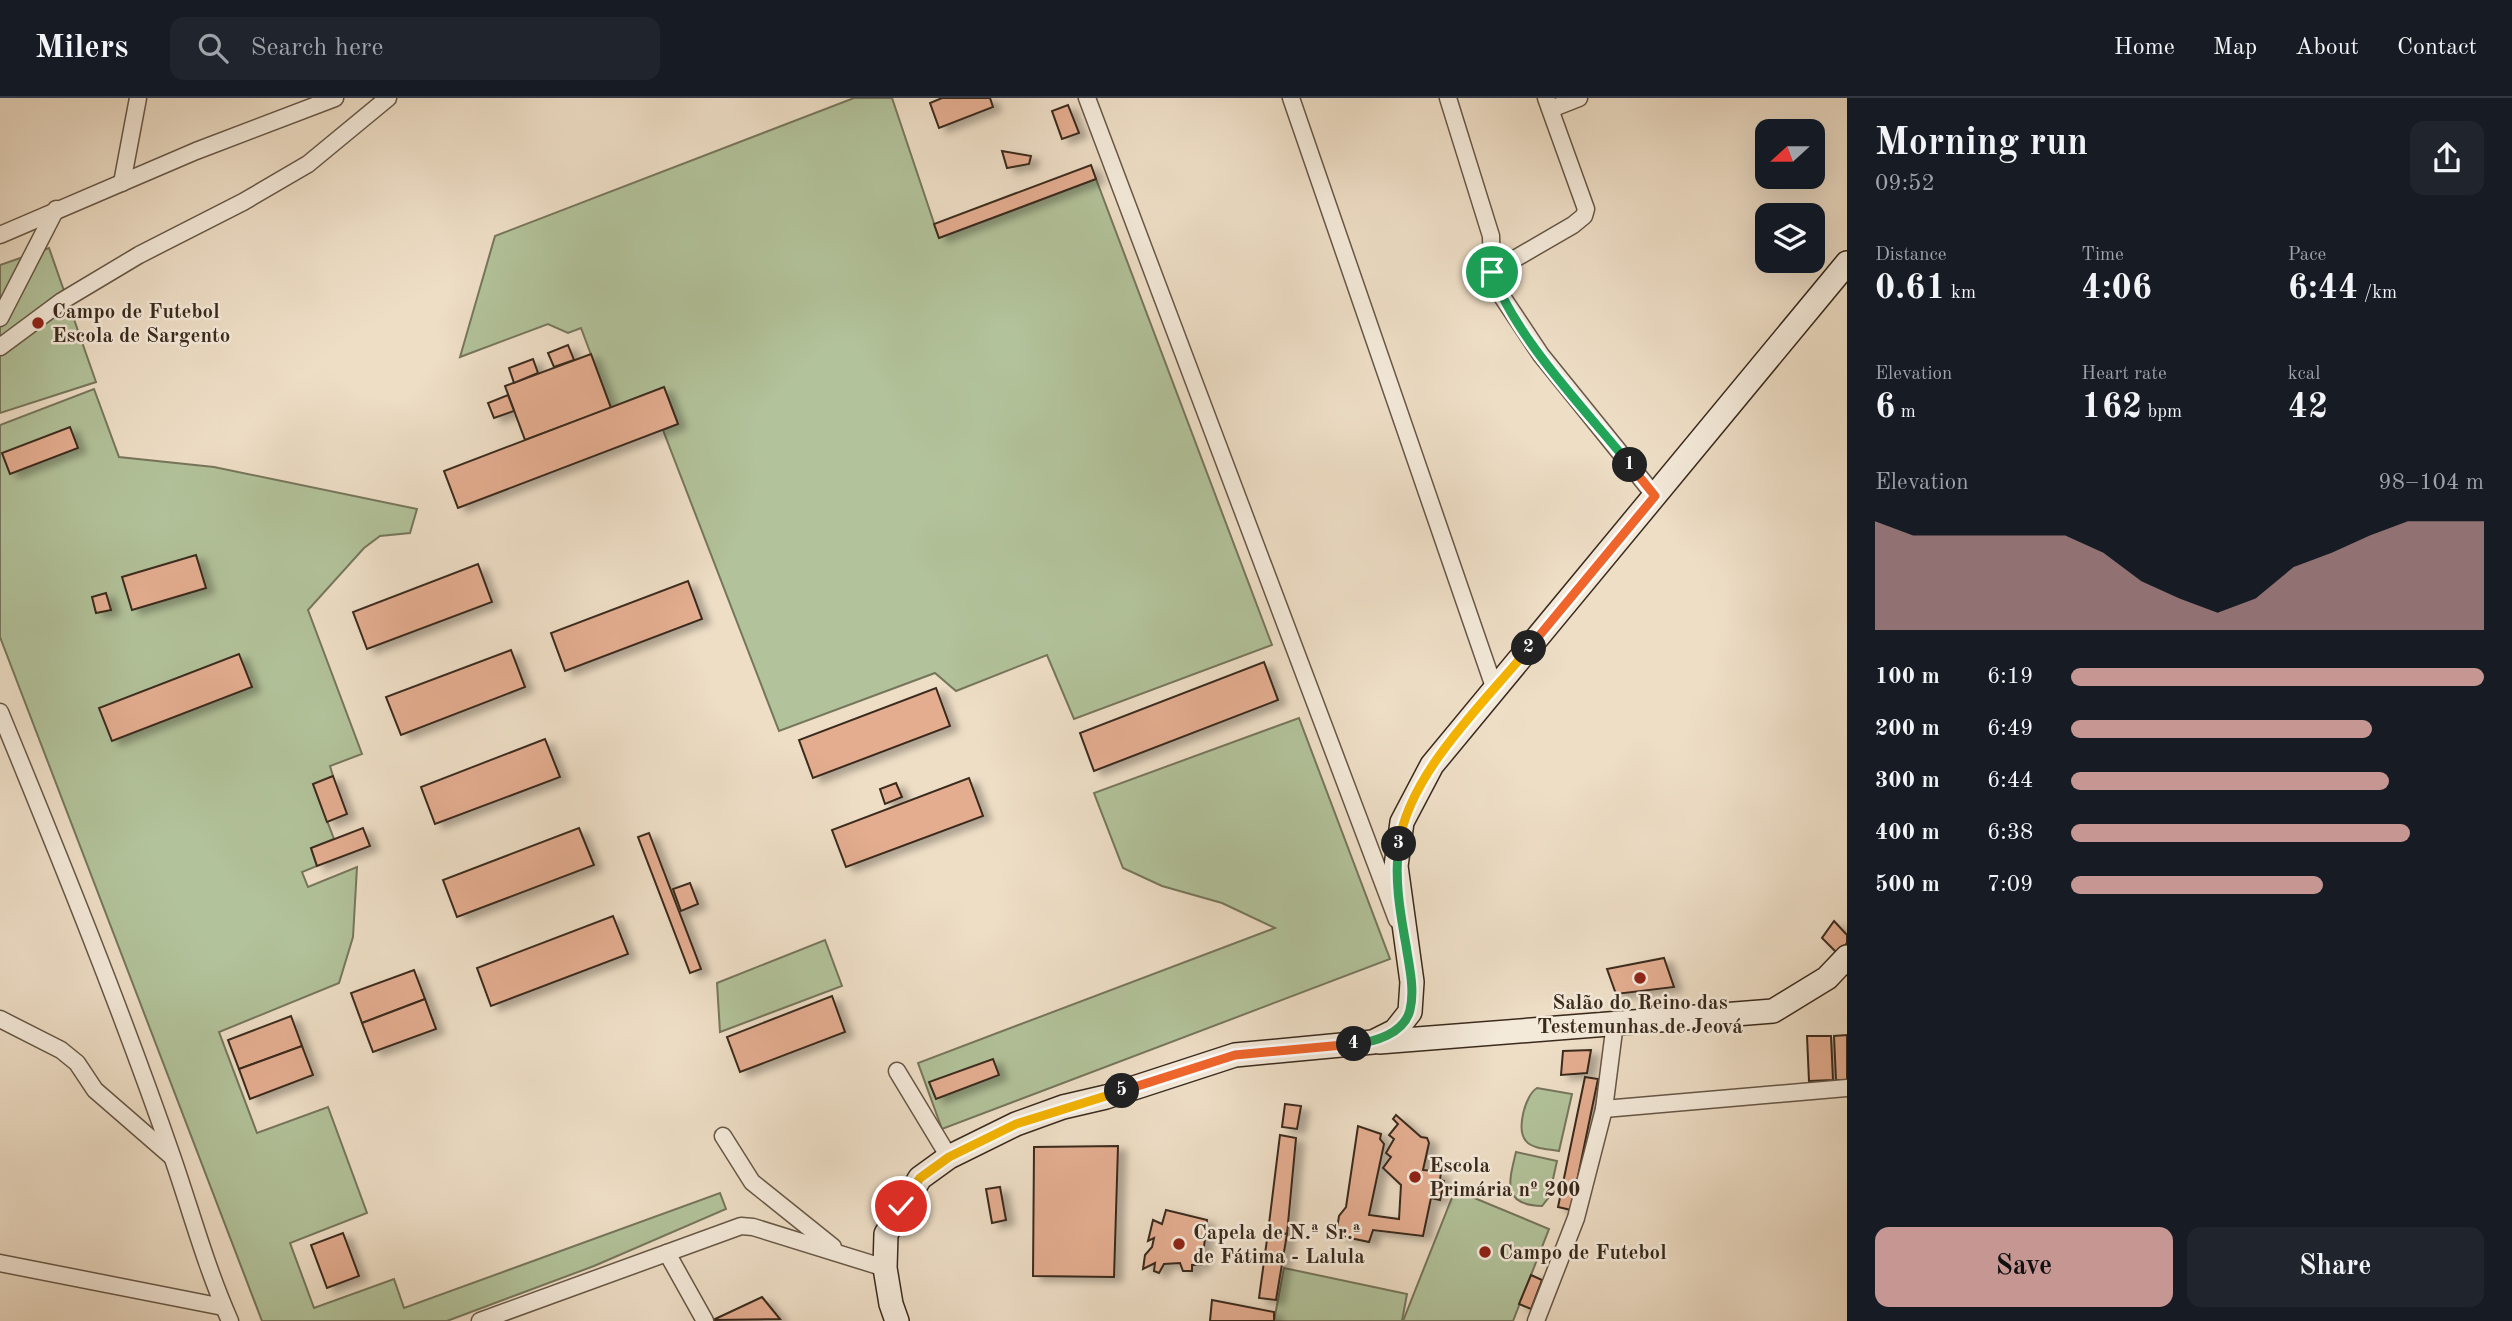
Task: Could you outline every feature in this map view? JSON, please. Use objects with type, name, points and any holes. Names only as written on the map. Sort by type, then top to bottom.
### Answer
[{"type":"main road","points":[[1373,1042],[1395,1031],[1410,1012],[1412,982],[1396,866],[1402,822],[1432,765],[1847,263]]},
{"type":"main road","points":[[897,1321],[891,1304],[886,1268],[886,1234],[901,1206],[920,1178],[949,1157],[1016,1124],[1235,1055],[1773,1011],[1827,978],[1847,957]]},
{"type":"street","points":[[122,183],[138,98]]},
{"type":"street","points":[[0,235],[56,209],[335,98]]},
{"type":"street","points":[[0,347],[62,301],[308,164],[388,98]]},
{"type":"street","points":[[1087,98],[1405,942]]},
{"type":"street","points":[[1291,98],[1494,690]]},
{"type":"street","points":[[1448,98],[1491,236],[1492,272],[1499,292],[1541,355],[1655,496]]},
{"type":"street","points":[[1492,272],[1584,216],[1584,198],[1548,104],[1579,98]]},
{"type":"street","points":[[0,318],[56,209]]},
{"type":"street","points":[[0,712],[62,864],[173,1158],[188,1211],[227,1314]]},
{"type":"street","points":[[0,1019],[61,1050],[77,1063],[95,1090],[173,1158]]},
{"type":"street","points":[[1536,1321],[1576,1218],[1604,1109],[1615,1023]]},
{"type":"street","points":[[897,1071],[949,1157]]},
{"type":"street","points":[[1604,1109],[1847,1088]]},
{"type":"street","points":[[723,1136],[752,1182],[849,1258]]},
{"type":"street","points":[[480,1321],[741,1226],[753,1227],[886,1268]]},
{"type":"street","points":[[667,1254],[705,1321]]},
{"type":"street","points":[[0,1263],[227,1314]]},
{"type":"green space","points":[[854,98],[892,98],[939,238],[1096,179],[1272,645],[1074,719],[1047,655],[956,691],[935,673],[779,731],[663,430],[678,424],[664,387],[611,408],[581,328],[568,333],[548,324],[460,357],[495,236]]},
{"type":"green space","name":"Campo de Futebol Escola de Sargento","points":[[49,248],[96,382],[0,413],[0,265]]},
{"type":"green space","points":[[94,389],[119,457],[214,467],[417,509],[410,533],[380,536],[364,548],[308,610],[362,754],[330,766],[333,776],[313,784],[334,839],[311,848],[317,866],[302,872],[308,887],[357,867],[353,937],[339,983],[219,1032],[257,1133],[328,1107],[367,1213],[290,1243],[314,1308],[394,1279],[404,1308],[720,1193],[726,1209],[594,1266],[447,1321],[262,1321],[0,637],[0,425]]},
{"type":"green space","points":[[1299,718],[1390,959],[942,1129],[918,1063],[1275,928],[1222,903],[1162,886],[1123,868],[1094,793]]},
{"type":"green space","points":[[825,940],[842,986],[720,1032],[717,983]]},
{"type":"green space","points":[[1537,1088],[1572,1094],[1559,1151],[1532,1146],[1523,1136],[1523,1113]]},
{"type":"green space","points":[[1516,1152],[1557,1161],[1549,1197],[1542,1206],[1520,1201],[1511,1190],[1511,1173]]},
{"type":"green space","name":"Campo de Futebol","points":[[1455,1190],[1549,1229],[1513,1321],[1403,1321]]},
{"type":"green space","points":[[1284,1268],[1407,1294],[1402,1321],[1274,1321]]},
{"type":"building","points":[[942,98],[990,98],[993,107],[939,128],[930,103]]},
{"type":"building","points":[[1068,105],[1079,133],[1062,139],[1052,111]]},
{"type":"building","points":[[1002,151],[1031,156],[1029,164],[1007,168]]},
{"type":"building","points":[[1091,165],[1096,179],[939,238],[934,224]]},
{"type":"building","points":[[568,345],[574,360],[554,367],[548,353]]},
{"type":"building","points":[[591,354],[611,408],[525,440],[505,386]]},
{"type":"building","points":[[533,359],[538,373],[514,383],[509,368]]},
{"type":"building","points":[[664,387],[678,424],[458,508],[444,471]]},
{"type":"building","points":[[508,395],[514,411],[494,418],[488,403]]},
{"type":"building","points":[[70,427],[78,448],[10,474],[2,453]]},
{"type":"building","points":[[196,555],[206,588],[132,610],[122,577]]},
{"type":"building","points":[[478,564],[492,602],[367,649],[353,612]]},
{"type":"building","points":[[688,581],[702,619],[565,671],[551,633]]},
{"type":"building","points":[[106,593],[111,610],[96,613],[92,597]]},
{"type":"building","points":[[511,650],[525,687],[401,735],[386,697]]},
{"type":"building","points":[[239,654],[252,687],[112,741],[99,708]]},
{"type":"building","points":[[1264,662],[1278,700],[1094,771],[1080,733]]},
{"type":"building","points":[[936,688],[950,726],[813,778],[799,740]]},
{"type":"building","points":[[545,739],[560,777],[435,824],[421,787]]},
{"type":"building","points":[[333,776],[347,814],[327,822],[313,784]]},
{"type":"building","points":[[969,778],[983,816],[846,867],[832,830]]},
{"type":"building","points":[[896,783],[902,797],[885,804],[880,789]]},
{"type":"building","points":[[363,828],[370,846],[317,866],[311,848]]},
{"type":"building","points":[[579,828],[594,865],[457,917],[443,880]]},
{"type":"building","points":[[649,833],[701,969],[690,973],[638,837]]},
{"type":"building","points":[[690,883],[698,904],[681,911],[673,889]]},
{"type":"building","points":[[613,916],[628,954],[491,1006],[477,968]]},
{"type":"building","points":[[1834,921],[1847,935],[1847,943],[1838,954],[1822,938]]},
{"type":"building","name":"Salão do Reino das Testemunhas de Jeová","points":[[1664,958],[1674,987],[1616,994],[1607,969]]},
{"type":"building","points":[[414,970],[425,999],[362,1023],[351,993]]},
{"type":"building","points":[[832,996],[845,1032],[740,1072],[727,1037]]},
{"type":"building","points":[[425,999],[436,1029],[373,1052],[362,1023]]},
{"type":"building","points":[[291,1016],[302,1046],[239,1069],[228,1040]]},
{"type":"building","points":[[1847,1035],[1847,1080],[1836,1080],[1834,1036]]},
{"type":"building","points":[[1807,1036],[1831,1036],[1833,1080],[1809,1081]]},
{"type":"building","points":[[302,1046],[313,1075],[250,1099],[239,1069]]},
{"type":"building","points":[[1591,1050],[1587,1073],[1561,1075],[1563,1051]]},
{"type":"building","points":[[993,1059],[999,1075],[936,1099],[929,1082]]},
{"type":"building","points":[[1585,1077],[1598,1079],[1571,1210],[1558,1207]]},
{"type":"building","points":[[1285,1104],[1301,1106],[1297,1129],[1282,1127]]},
{"type":"building","name":"Escola Primária nº 200","points":[[1396,1115],[1421,1137],[1427,1138],[1429,1143],[1423,1170],[1441,1172],[1440,1180],[1444,1181],[1440,1200],[1431,1198],[1423,1236],[1373,1230],[1369,1242],[1336,1235],[1339,1216],[1346,1207],[1358,1126],[1381,1134],[1380,1139],[1384,1144],[1369,1215],[1399,1219],[1401,1185],[1383,1168],[1391,1157],[1386,1153],[1394,1139],[1389,1135],[1398,1124],[1393,1119]]},
{"type":"building","points":[[1280,1135],[1296,1138],[1287,1234],[1268,1232]]},
{"type":"building","points":[[1118,1146],[1114,1277],[1033,1276],[1034,1147]]},
{"type":"building","points":[[1000,1187],[1006,1220],[992,1223],[986,1189]]},
{"type":"building","name":"Capela de N.ª Sr.ª de Fátima - Lalula","points":[[1166,1210],[1207,1220],[1202,1265],[1192,1265],[1192,1271],[1183,1271],[1180,1263],[1164,1264],[1159,1273],[1154,1271],[1155,1263],[1143,1269],[1145,1255],[1152,1247],[1154,1238],[1148,1241],[1153,1220],[1162,1224]]},
{"type":"building","points":[[1268,1232],[1287,1234],[1276,1300],[1259,1298]]},
{"type":"building","points":[[343,1233],[359,1276],[327,1288],[311,1245]]},
{"type":"building","points":[[1531,1275],[1542,1280],[1531,1309],[1519,1304]]},
{"type":"building","points":[[762,1297],[780,1319],[713,1320]]},
{"type":"building","points":[[1212,1300],[1274,1312],[1274,1321],[1210,1321]]},
{"type":"place","name":"Campo de Futebol Escola de Sargento","points":[[38,323]]},
{"type":"place","name":"Salão do Reino das Testemunhas de Jeová","points":[[1640,978]]},
{"type":"place","name":"Escola Primária nº 200","points":[[1415,1177]]},
{"type":"place","name":"Capela de N.ª Sr.ª de Fátima - Lalula","points":[[1179,1244]]},
{"type":"place","name":"Campo de Futebol","points":[[1485,1252]]},
{"type":"route","points":[[901,1206],[920,1178],[949,1157],[1016,1124],[1235,1055],[1373,1042],[1395,1031],[1410,1012],[1412,982],[1396,866],[1402,822],[1416,790],[1432,765],[1655,496],[1541,355],[1499,292],[1492,272]]}]
